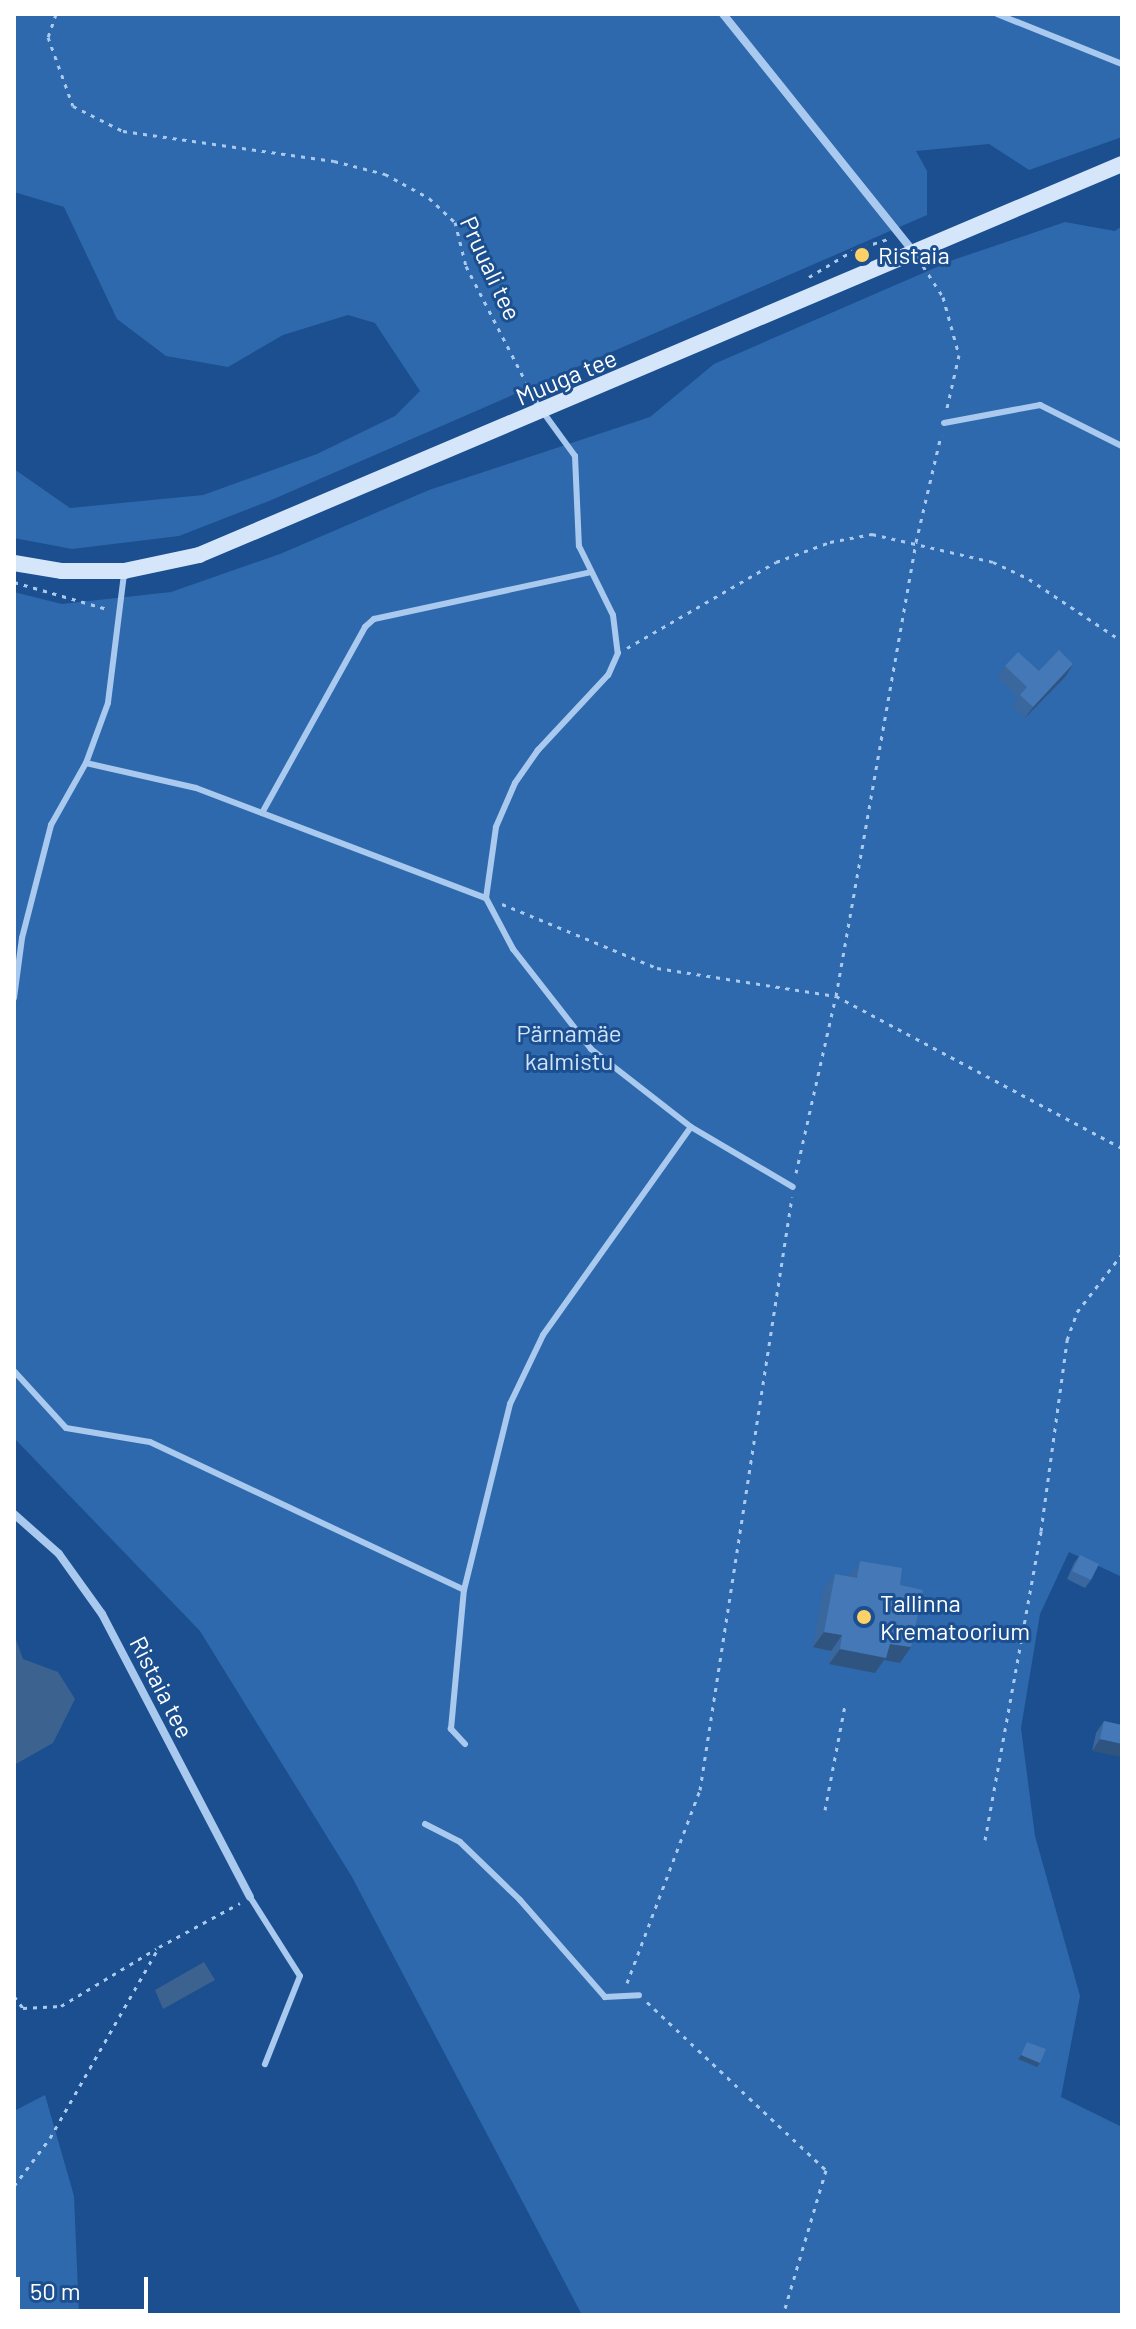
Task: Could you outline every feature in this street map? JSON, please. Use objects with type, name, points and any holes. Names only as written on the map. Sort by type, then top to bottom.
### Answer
[{"type":"main road","name":"Muuga tee","points":[[14,563],[62,571],[124,571],[199,555],[539,407],[1122,164]]},
{"type":"street","points":[[723,14],[914,252]]},
{"type":"street","name":"Ristaia tee","points":[[14,1514],[59,1554],[102,1614],[250,1897]]},
{"type":"lane","points":[[997,14],[1122,64]]},
{"type":"lane","points":[[944,423],[1040,405],[1122,446]]},
{"type":"lane","points":[[539,407],[575,456],[579,546],[613,615],[618,653],[608,675],[538,750],[515,783],[496,827],[486,898],[513,949],[591,1049],[691,1127],[793,1187]]},
{"type":"lane","points":[[14,998],[22,938],[51,825],[86,763],[108,703],[124,571]]},
{"type":"lane","points":[[262,813],[365,627],[374,619],[591,572]]},
{"type":"lane","points":[[86,763],[196,788],[486,898]]},
{"type":"lane","points":[[465,1744],[451,1729],[464,1590],[510,1404],[543,1335],[691,1127]]},
{"type":"lane","points":[[14,1371],[66,1428],[150,1442],[464,1590]]},
{"type":"lane","points":[[425,1824],[460,1842],[510,1890],[605,1997],[639,1995]]},
{"type":"lane","points":[[250,1897],[300,1976],[265,2064]]},
{"type":"path","name":"Pruuali tee","points":[[56,14],[48,37],[73,106],[123,131],[334,161],[385,174],[429,198],[455,222],[466,266],[539,407]]},
{"type":"path","points":[[783,2315],[826,2170],[626,1982],[700,1790],[793,1187],[836,996],[916,542],[959,355],[943,297],[914,252]]},
{"type":"path","points":[[618,653],[776,562],[830,542],[872,534],[993,562],[1029,579],[1122,641]]},
{"type":"path","points":[[14,582],[119,611]]},
{"type":"path","points":[[486,898],[657,968],[836,996],[1122,1148]]},
{"type":"path","points":[[985,1840],[1041,1531],[1067,1340],[1077,1312],[1122,1254]]},
{"type":"path","points":[[825,1810],[845,1705]]},
{"type":"path","points":[[14,1996],[23,2008],[61,2006],[250,1897]]},
{"type":"path","points":[[14,2186],[50,2138],[159,1947]]},
{"type":"green space","points":[[14,14],[1122,14],[1122,137],[1029,170],[989,144],[916,151],[927,171],[927,215],[269,501],[179,536],[72,549],[14,538],[14,469],[70,508],[203,495],[317,454],[395,416],[420,391],[375,323],[348,315],[283,335],[228,367],[166,356],[117,319],[64,207],[14,192]]},
{"type":"green space","name":"Pärnamäe kalmistu","points":[[1065,222],[1115,231],[1122,226],[1122,1577],[1069,1552],[1040,1614],[1021,1728],[1035,1836],[1080,1996],[1061,2097],[1122,2127],[1122,2315],[582,2315],[352,1877],[200,1631],[14,1438],[14,592],[62,604],[171,592],[280,554],[429,490],[650,417],[714,364],[953,260]]},
{"type":"green space","points":[[45,2095],[74,2196],[79,2315],[14,2315],[14,2111]]},
{"type":"shaded area","points":[[14,1634],[23,1659],[58,1672],[75,1699],[53,1743],[14,1765]]},
{"type":"shaded area","points":[[204,1962],[215,1980],[163,2009],[155,1990]]},
{"type":"building","points":[[1059,650],[1073,664],[1033,707],[1020,695],[1027,687],[1005,666],[1018,652],[1039,671]]},
{"type":"building","points":[[1080,1555],[1099,1564],[1091,1580],[1072,1571]]},
{"type":"building","name":"Tallinna Krematoorium","points":[[860,1561],[902,1568],[900,1585],[923,1590],[911,1647],[890,1644],[886,1658],[840,1649],[842,1635],[824,1632],[835,1574],[857,1578]]},
{"type":"building","points":[[1104,1721],[1122,1725],[1122,1744],[1100,1739]]},
{"type":"building","points":[[1027,2042],[1046,2049],[1040,2063],[1021,2055]]},
{"type":"place","name":"Ristaia","points":[[862,255]]},
{"type":"place","name":"Tallinna Krematoorium","points":[[864,1617]]}]
